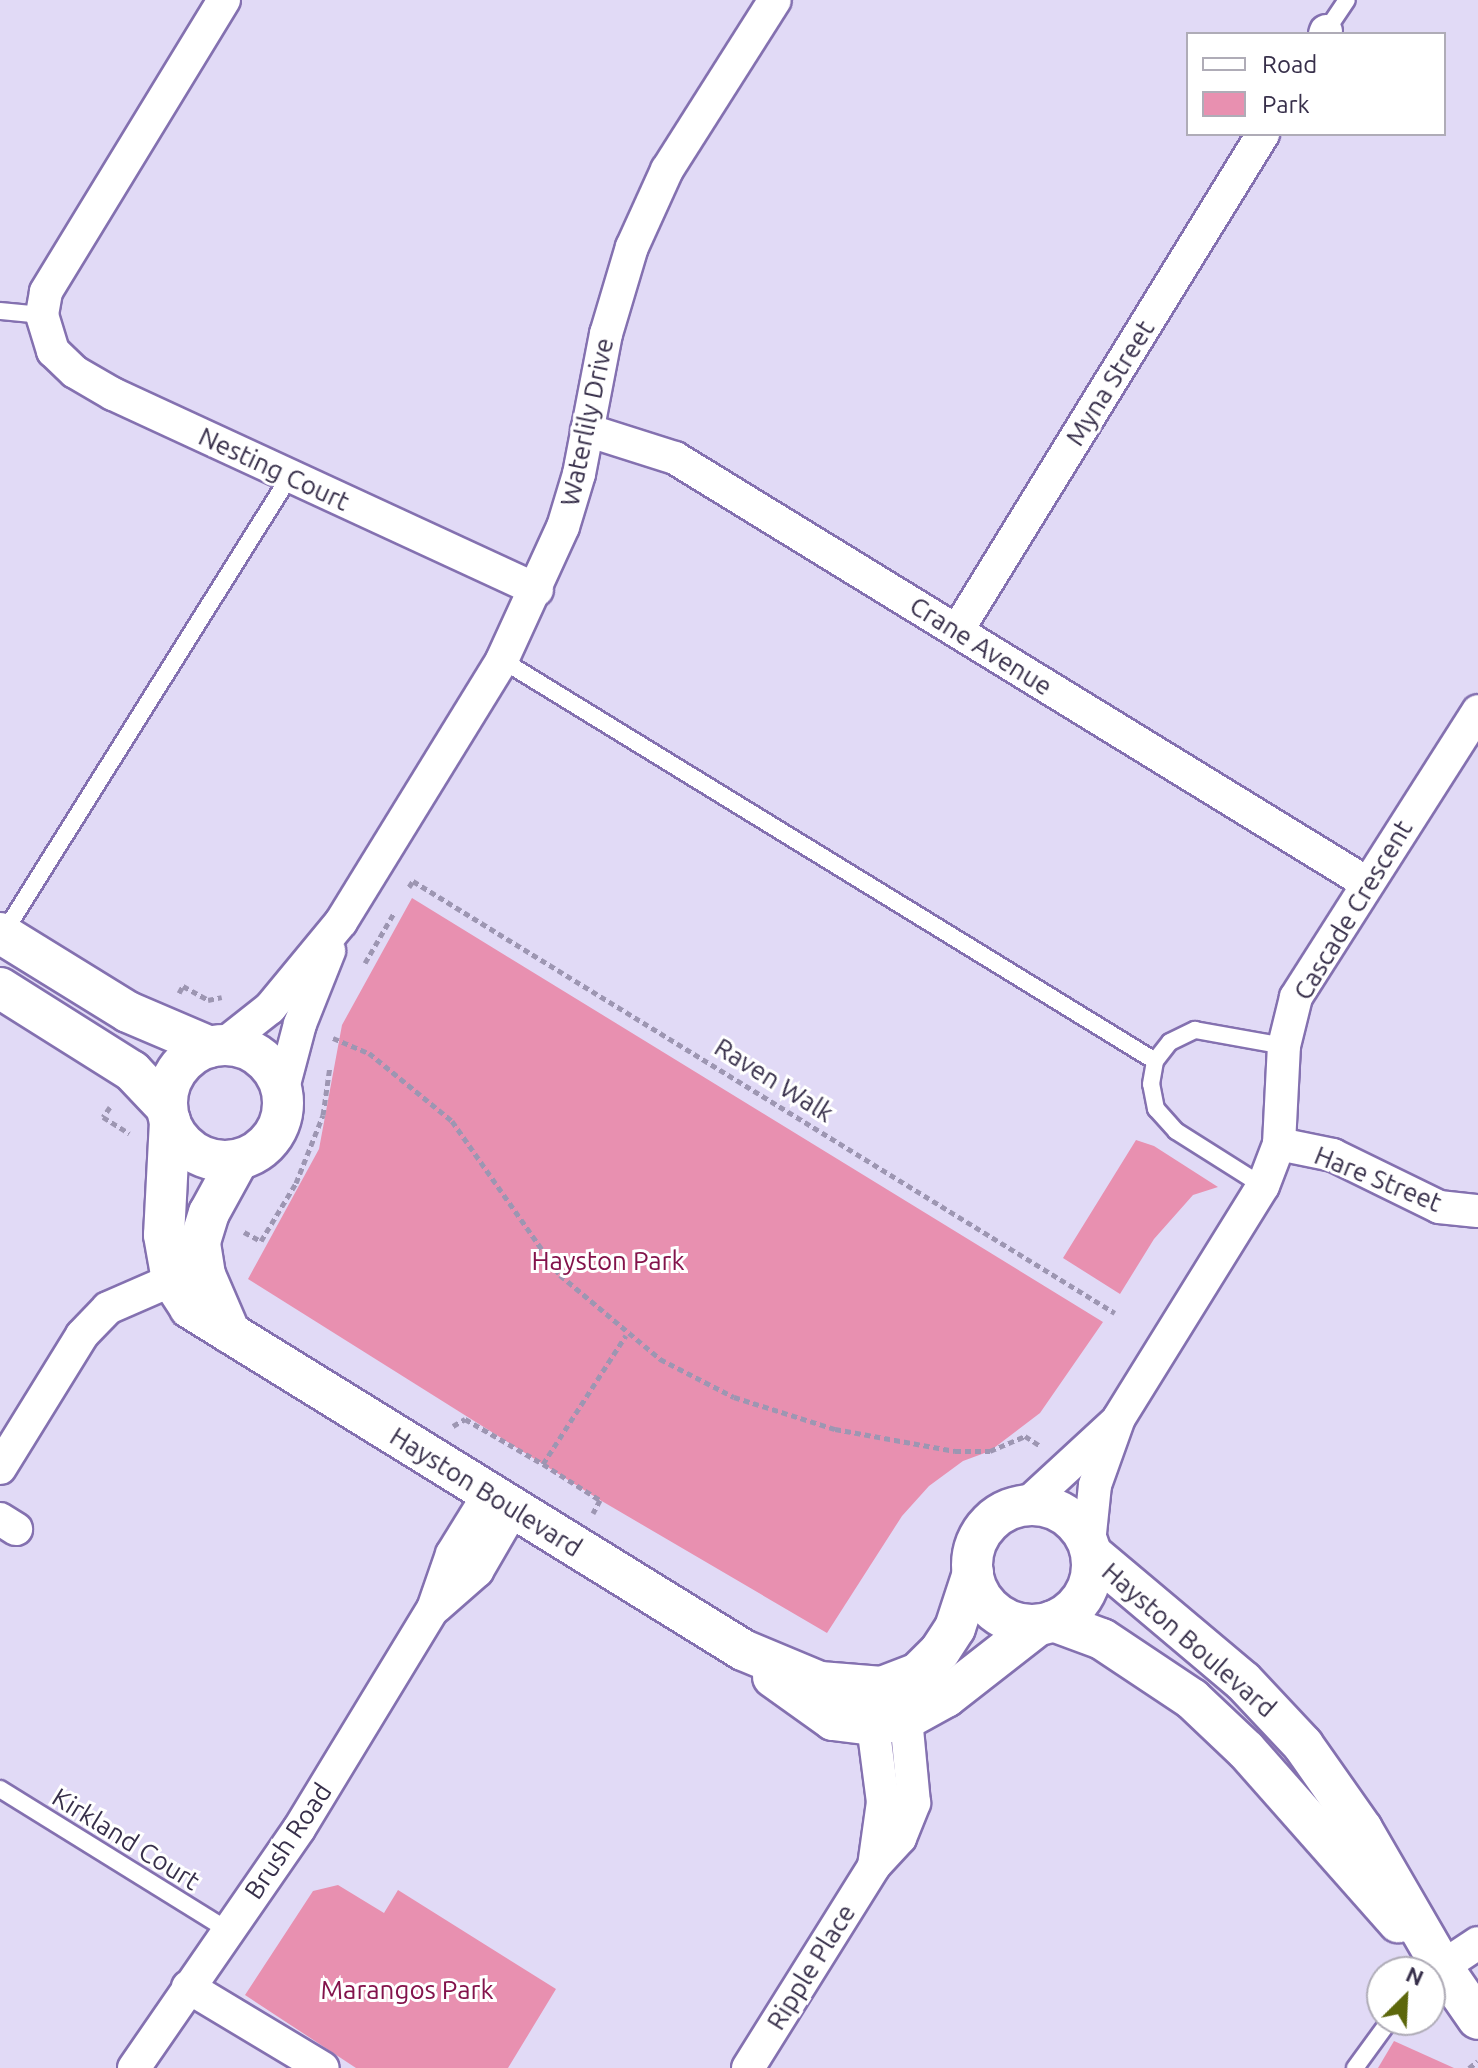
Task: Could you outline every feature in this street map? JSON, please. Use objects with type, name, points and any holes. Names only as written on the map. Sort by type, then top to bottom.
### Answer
[{"type":"street","points":[[42,315],[57,270],[224,0]]},
{"type":"street","name":"Waterlily Drive","points":[[217,1046],[270,1008],[341,922],[502,660],[537,590],[563,527],[606,334],[632,247],[667,170],[775,0]]},
{"type":"street","name":"Myna Street","points":[[957,631],[1262,136]]},
{"type":"street","name":"Nesting Court","points":[[42,315],[53,351],[75,372],[537,590]]},
{"type":"street","name":"Crane Avenue","points":[[587,430],[675,458],[1367,883]]},
{"type":"street","name":"Cascade Crescent","points":[[1090,1549],[1095,1485],[1119,1418],[1263,1186],[1279,1144],[1284,1046],[1296,997],[1478,711]]},
{"type":"street","name":"Waterlily Drive","points":[[282,1092],[300,1024],[341,922]]},
{"type":"street","points":[[0,988],[132,1071],[168,1114],[189,1149],[221,1162],[238,1160],[269,1142],[283,1110],[282,1092],[268,1063],[255,1053],[217,1046],[158,1027],[2,934]]},
{"type":"street","points":[[168,1114],[178,1070],[217,1046]]},
{"type":"street","name":"Hayston Boulevard","points":[[168,1114],[164,1235],[188,1278],[230,1333],[743,1650],[820,1682],[882,1687],[918,1673],[940,1651],[955,1628],[973,1573]]},
{"type":"street","name":"Hare Street","points":[[1279,1144],[1333,1155],[1439,1207],[1478,1211]]},
{"type":"street","name":"Hayston Boulevard","points":[[188,1278],[209,1213],[238,1160]]},
{"type":"street","points":[[0,1468],[82,1335],[108,1308],[188,1278]]},
{"type":"street","name":"Cascade Crescent","points":[[1026,1505],[1119,1418]]},
{"type":"street","name":"Brush Road","points":[[134,2068],[299,1829],[433,1609],[452,1554],[501,1502]]},
{"type":"street","points":[[882,1687],[889,1722],[946,1697],[1046,1623],[1080,1602],[1092,1571],[1090,1549],[1064,1514],[1026,1505],[999,1515],[979,1536],[973,1573],[978,1591],[1002,1617],[1046,1623]]},
{"type":"street","name":"Hayston Boulevard","points":[[1090,1549],[1243,1681],[1303,1745],[1362,1829],[1457,1985]]},
{"type":"street","name":"Hayston Boulevard","points":[[1046,1623],[1102,1639],[1192,1699],[1246,1750],[1332,1854],[1457,1985]]},
{"type":"street","name":"Hayston Boulevard","points":[[743,1650],[796,1697],[833,1720],[889,1722]]},
{"type":"street","name":"Ripple Place","points":[[748,2068],[874,1866],[900,1838],[914,1803],[889,1722]]},
{"type":"street","points":[[1457,1985],[1478,1943]]},
{"type":"street","points":[[188,1987],[323,2068]]},
{"type":"lane","points":[[1327,32],[1347,0]]},
{"type":"lane","points":[[0,311],[42,315]]},
{"type":"lane","points":[[2,934],[290,476]]},
{"type":"lane","points":[[502,660],[1155,1061]]},
{"type":"lane","points":[[1263,1186],[1176,1131],[1156,1109],[1151,1084],[1155,1061],[1170,1042],[1195,1030],[1284,1046]]},
{"type":"lane","name":"Kirkland Court","points":[[0,1789],[227,1930]]},
{"type":"lane","points":[[1355,2068],[1378,2036]]},
{"type":"path","name":"Raven Walk","points":[[406,892],[413,881],[1115,1313]]},
{"type":"path","points":[[360,973],[399,904]]},
{"type":"path","points":[[158,1027],[183,986],[208,1000],[241,993],[270,1008]]},
{"type":"path","points":[[300,1024],[379,1061],[452,1121],[545,1257],[626,1335],[687,1373],[780,1413],[890,1441],[955,1451],[990,1451],[1025,1436],[1069,1466]]},
{"type":"path","points":[[209,1213],[261,1241],[312,1150],[339,1025]]},
{"type":"path","points":[[132,1071],[103,1117],[131,1135],[134,1149]]},
{"type":"path","points":[[431,1458],[454,1423],[465,1419],[543,1464],[626,1335]]},
{"type":"path","points":[[1469,2068],[1478,2061]]},
{"type":"green space","name":"Hayston Park","points":[[412,898],[1103,1322],[1040,1413],[990,1451],[963,1461],[929,1486],[902,1516],[827,1633],[600,1500],[248,1279],[319,1149],[342,1025]]},
{"type":"green space","points":[[1136,1140],[1154,1146],[1218,1187],[1193,1195],[1154,1239],[1120,1294],[1063,1258]]},
{"type":"green space","name":"Marangos Park","points":[[338,1885],[384,1913],[398,1890],[556,1989],[508,2068],[356,2068],[245,1995],[313,1891]]},
{"type":"green space","points":[[1394,2041],[1454,2068],[1378,2068]]}]
